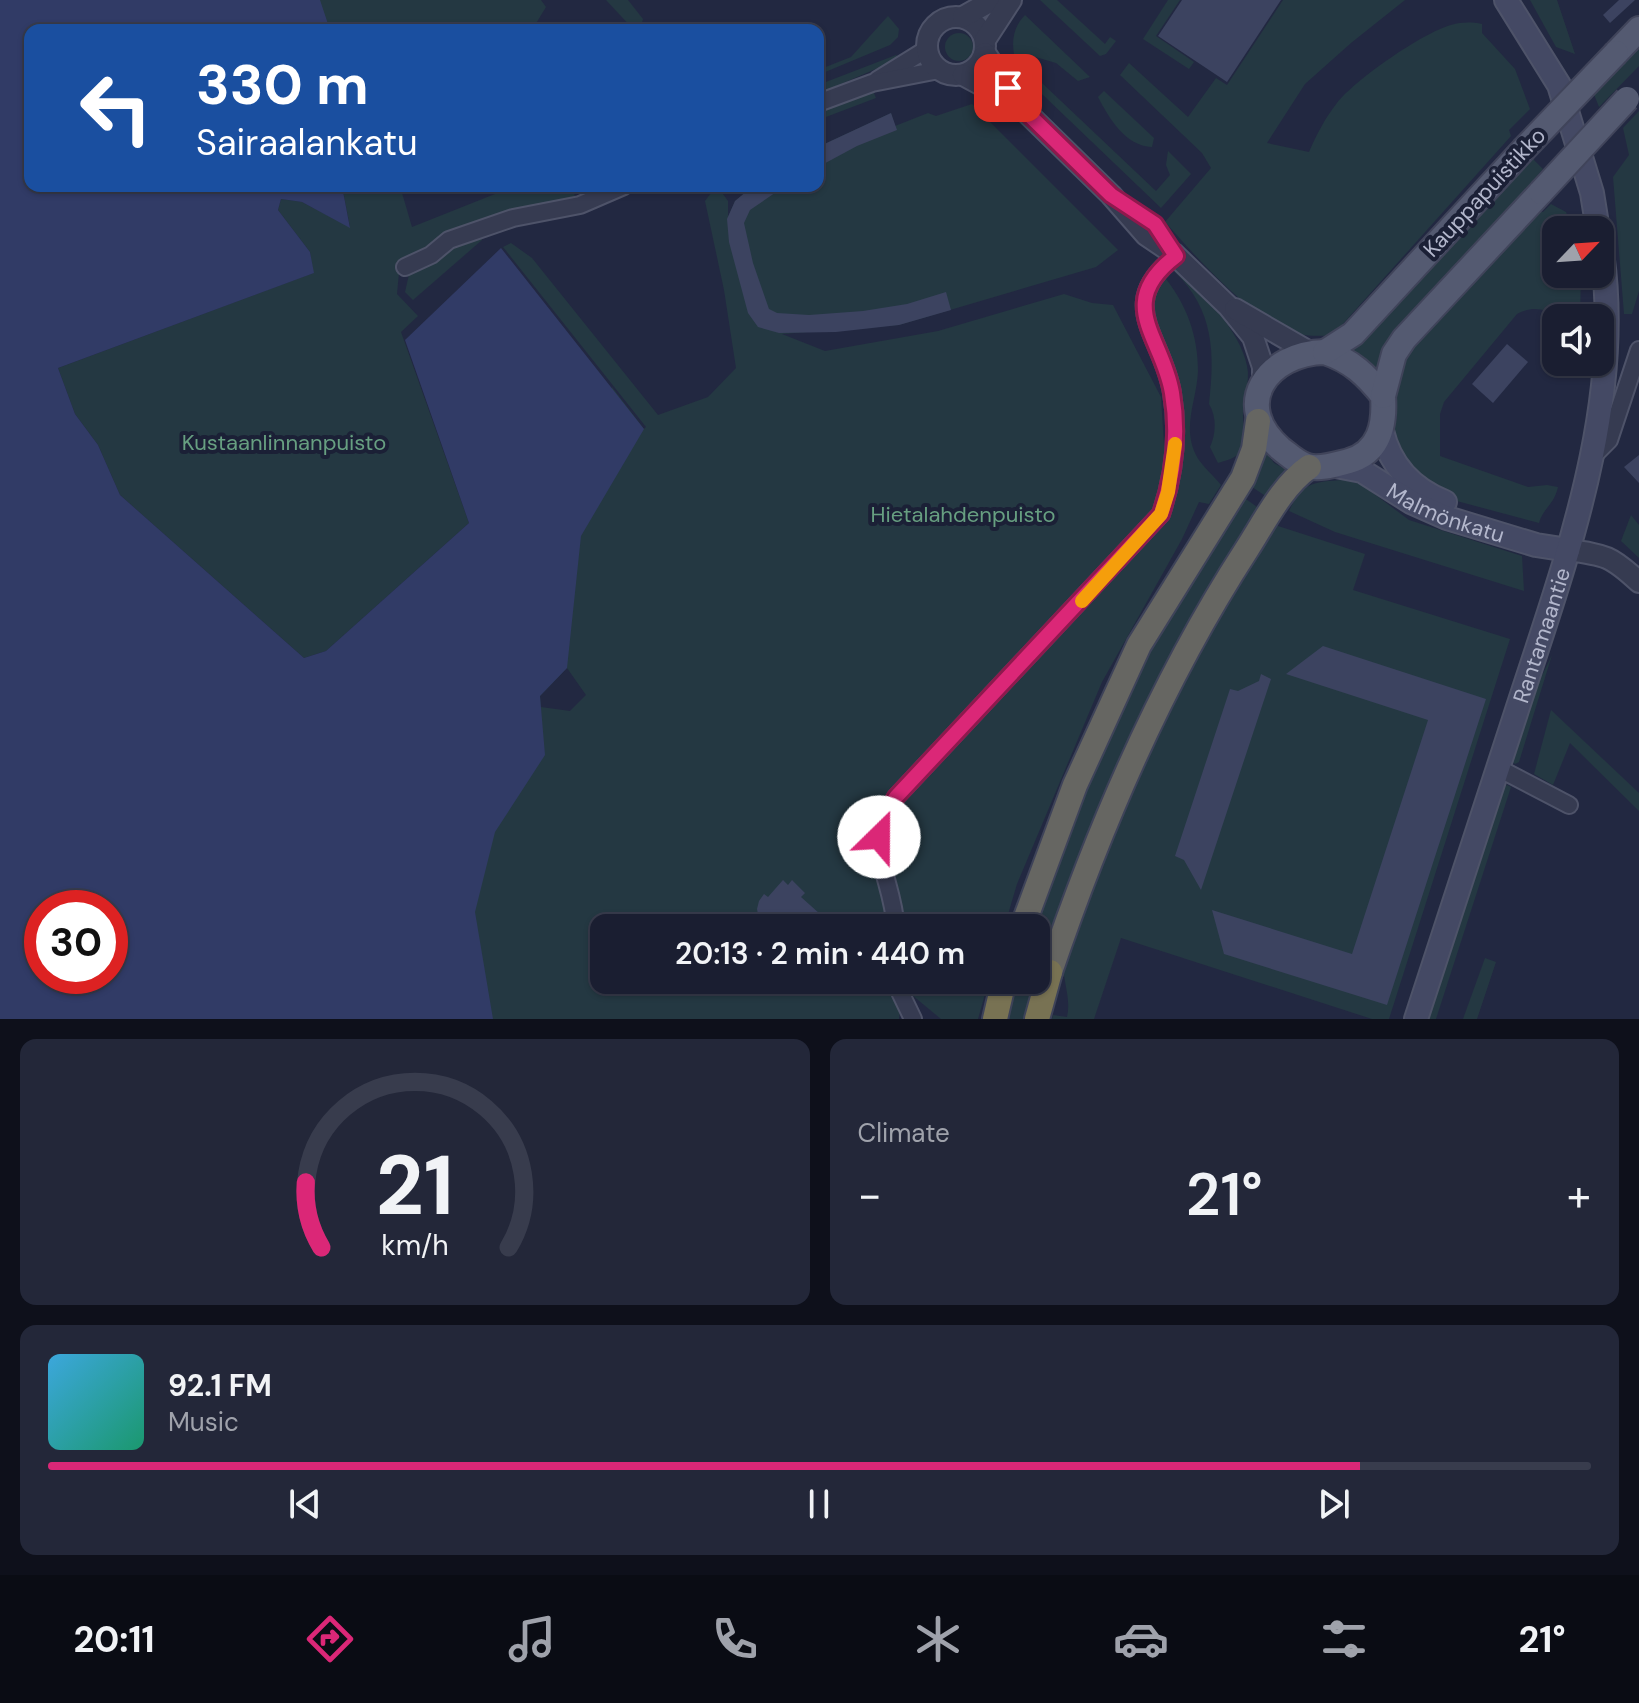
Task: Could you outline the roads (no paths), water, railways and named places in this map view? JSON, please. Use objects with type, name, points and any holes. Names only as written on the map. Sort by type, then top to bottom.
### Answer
[{"type":"highway","points":[[1027,914],[1075,785],[1139,645],[1249,464],[1258,421]]},
{"type":"highway","points":[[1037,1019],[1082,881],[1123,778],[1186,651],[1262,526],[1310,471]]},
{"type":"highway","points":[[995,1019],[1001,994]]},
{"type":"main road","points":[[1506,0],[1552,71],[1575,133],[1596,216]]},
{"type":"main road","name":"Kauppapuistikko","points":[[1318,352],[1353,334],[1639,29]]},
{"type":"main road","name":"Kauppapuistikko","points":[[1383,396],[1391,363],[1404,339],[1633,93]]},
{"type":"main road","name":"Rantamaantie","points":[[1416,1019],[1568,550],[1592,457],[1605,344],[1605,288]]},
{"type":"main road","points":[[1318,352],[1344,358],[1359,368],[1383,396],[1384,413],[1382,431],[1366,453],[1356,459],[1310,471],[1273,441],[1258,421],[1259,394],[1263,379],[1290,359],[1318,352]]},
{"type":"main road","name":"Malmönkatu","points":[[1382,431],[1386,447],[1397,466],[1420,490],[1451,504],[1539,532],[1568,550]]},
{"type":"main road","name":"Malmönkatu","points":[[1310,471],[1362,471],[1411,502],[1447,518],[1536,545],[1568,550]]},
{"type":"street","points":[[963,17],[993,0]]},
{"type":"street","points":[[963,75],[981,63],[985,46],[1011,0]]},
{"type":"street","points":[[1021,107],[963,75],[946,74],[939,70],[927,49],[928,35],[933,27],[949,17],[963,17],[981,29],[985,46],[1021,107],[1111,195],[1146,235],[1175,255],[1228,306],[1253,337],[1263,367],[1263,379]]},
{"type":"street","points":[[872,83],[927,49]]},
{"type":"street","points":[[824,101],[872,83],[939,70]]},
{"type":"street","points":[[405,267],[431,255],[449,240],[513,218],[580,205],[610,192]]},
{"type":"street","points":[[894,914],[879,837],[883,820],[896,797],[1161,514],[1175,458],[1175,421],[1172,390],[1144,317],[1151,279],[1175,255]]},
{"type":"street","points":[[1228,306],[1318,352]]},
{"type":"street","points":[[1592,457],[1609,440],[1639,350]]},
{"type":"street","name":"Malmönkatu","points":[[1568,550],[1603,554],[1619,563],[1639,582]]},
{"type":"street","points":[[1498,768],[1569,805]]},
{"type":"street","points":[[901,994],[913,1019]]},
{"type":"water","points":[[0,0],[320,0],[328,24],[24,24],[24,192],[343,192],[350,228],[302,202],[281,199],[278,210],[310,252],[314,273],[58,368],[75,414],[98,445],[120,495],[304,658],[326,651],[469,523],[405,340],[501,248],[644,429],[581,536],[567,668],[540,696],[545,755],[495,832],[475,912],[493,1019],[0,1019]]},
{"type":"park label","name":"Kustaanlinnanpuisto","points":[[284,442]]},
{"type":"park label","name":"Hietalahdenpuisto","points":[[963,514]]}]
